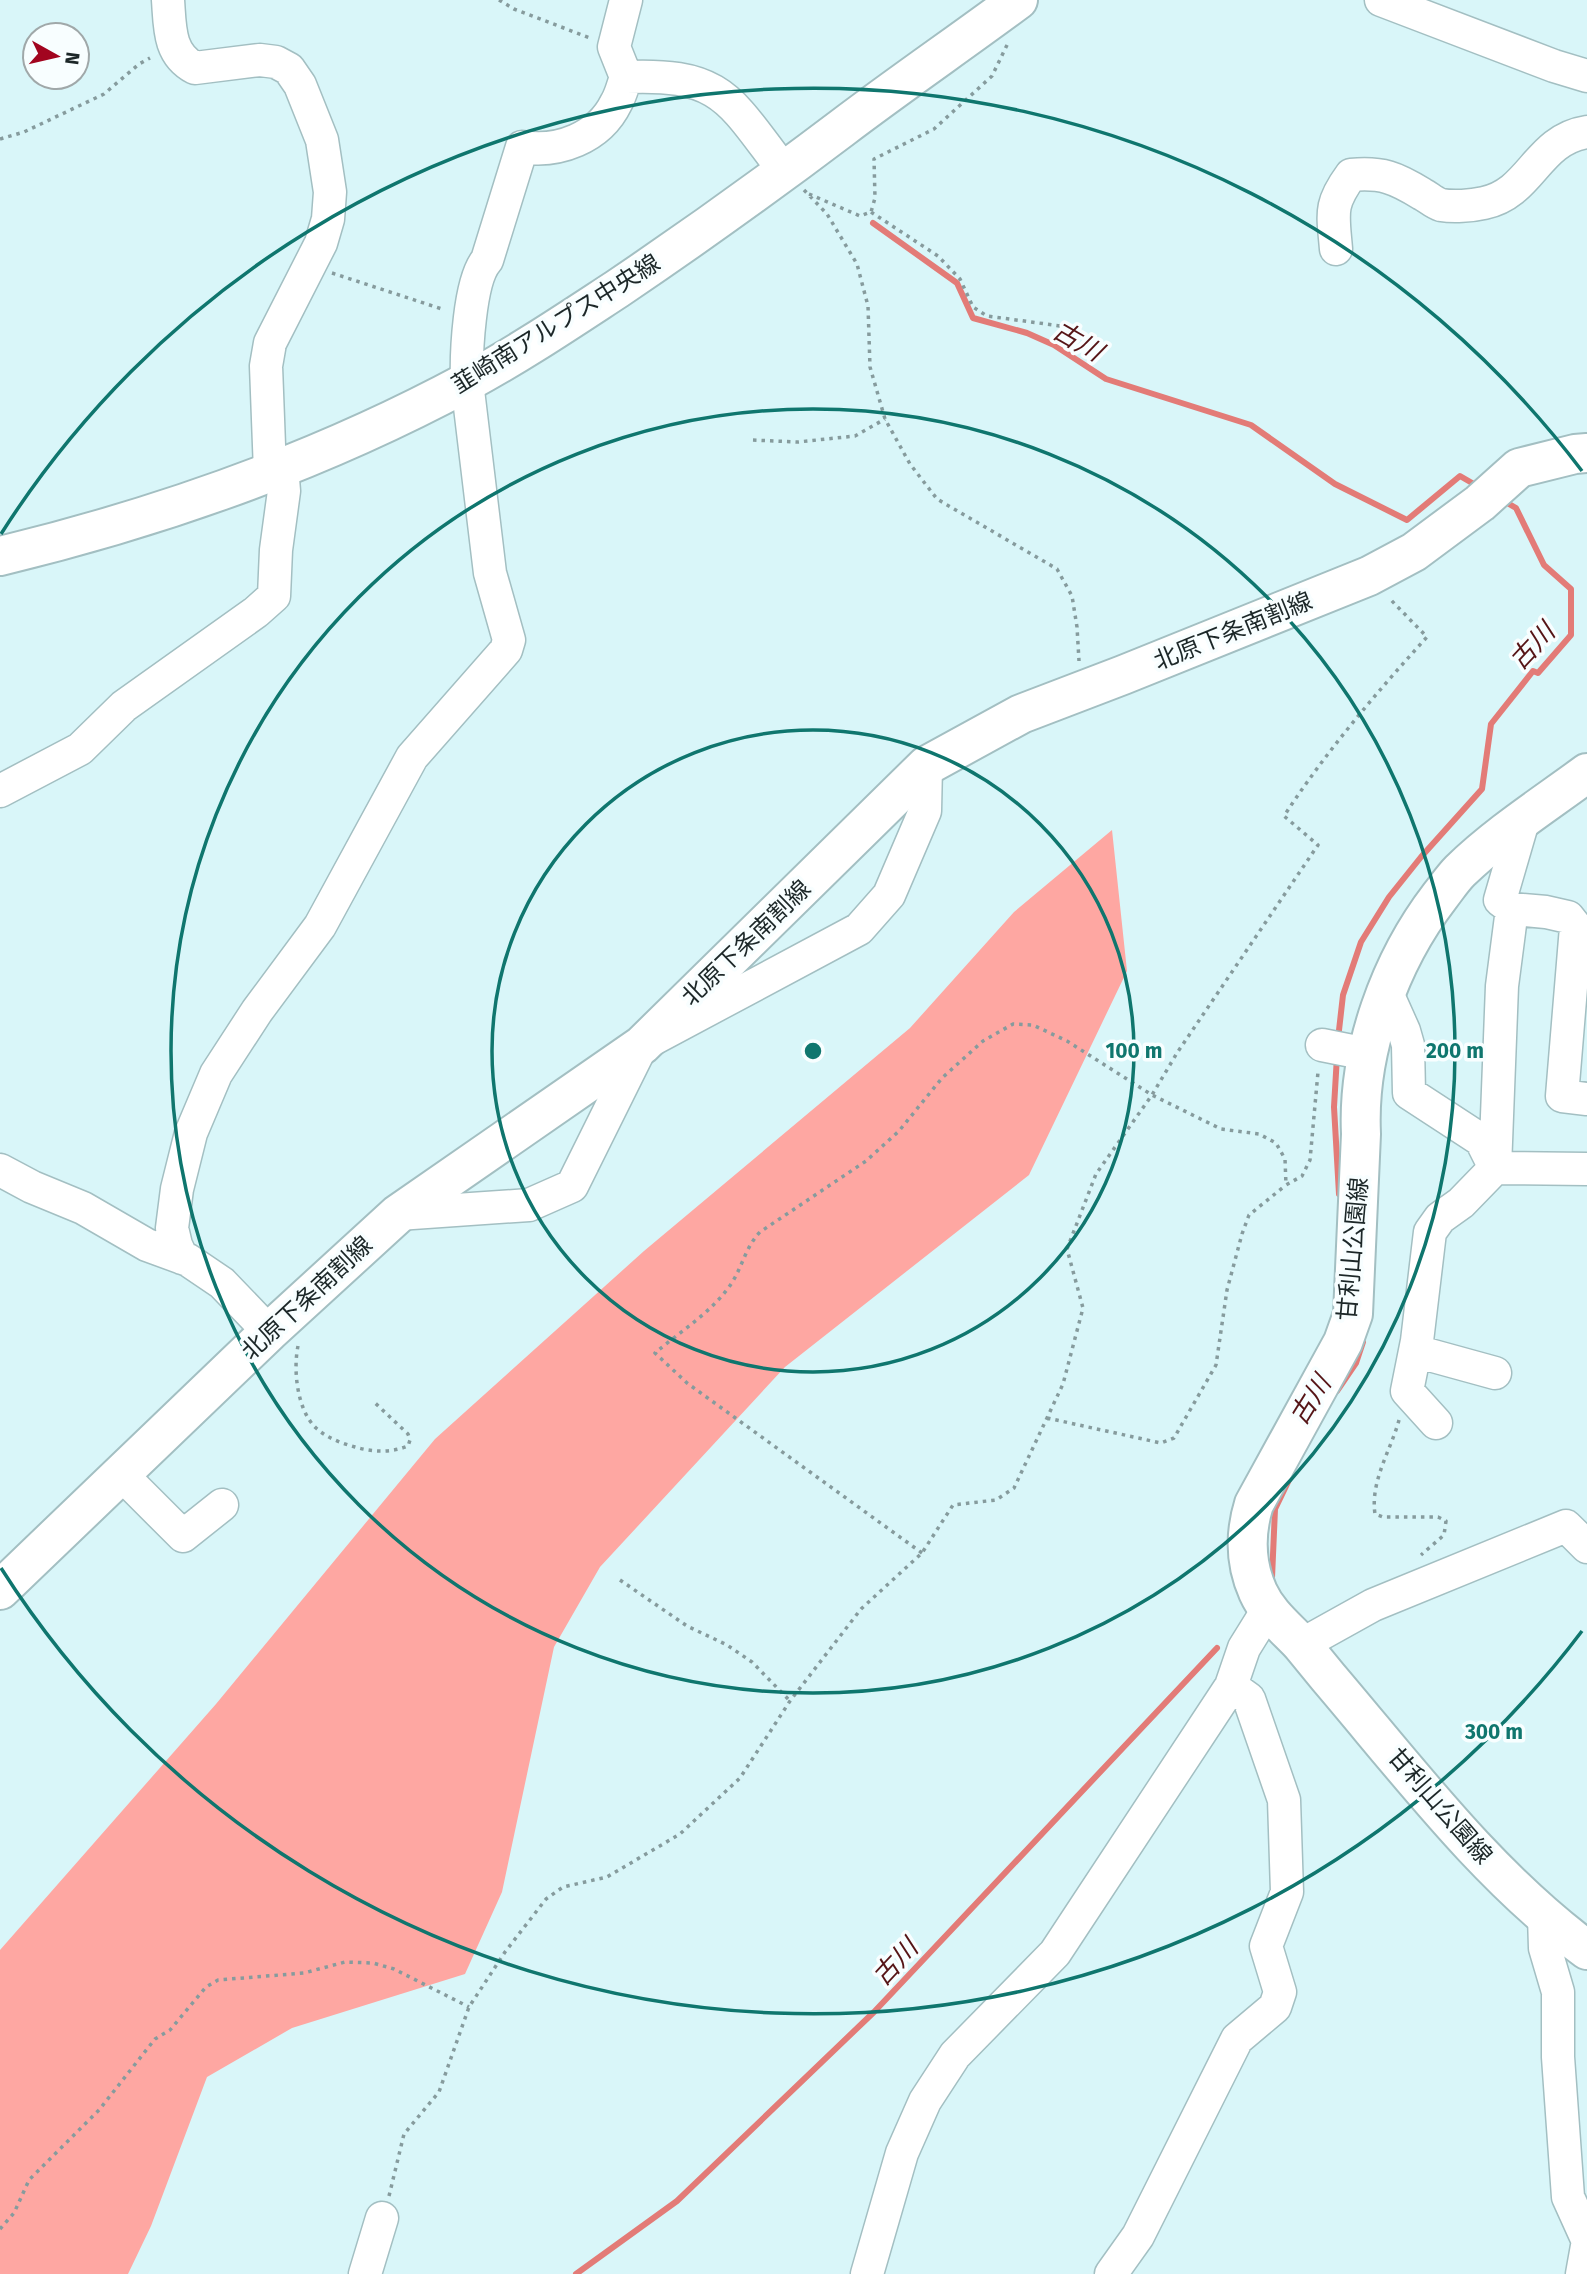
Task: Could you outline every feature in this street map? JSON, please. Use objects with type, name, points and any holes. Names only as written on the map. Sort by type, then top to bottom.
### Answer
[{"type":"main road","name":"韮崎南アルプス中央線","points":[[0,556],[77,537],[205,498],[276,470],[467,382],[552,333],[796,182],[855,118],[1012,5]]},
{"type":"main road","name":"北原下条南割線","points":[[0,1590],[122,1475],[284,1337],[398,1214],[642,1045],[926,766],[1021,714],[1369,576],[1414,552],[1480,503],[1519,468],[1587,453]]},
{"type":"main road","name":"甘利山公園線","points":[[1587,773],[1459,872],[1423,919],[1387,993],[1347,1050],[1360,1111],[1353,1314],[1343,1342],[1254,1504],[1248,1525],[1247,1551],[1256,1589],[1267,1611],[1301,1645],[1473,1847],[1544,1916],[1587,1950]]},
{"type":"street","points":[[0,791],[80,749],[124,706],[256,612],[274,596],[276,550],[284,491],[276,470],[266,366],[270,343],[321,243],[328,219],[330,192],[322,140],[300,85],[289,69],[276,62],[260,60],[195,68],[188,64],[170,36],[168,0]]},
{"type":"street","points":[[182,1258],[173,1228],[177,1189],[191,1133],[216,1073],[257,1011],[320,926],[412,757],[506,650],[509,640],[491,573],[467,382],[466,357],[470,318],[480,267],[487,260],[522,148],[558,148],[576,140],[601,124],[616,104],[626,77],[614,47],[626,0]]},
{"type":"street","points":[[1381,0],[1587,76]]},
{"type":"street","points":[[626,77],[675,77],[714,89],[730,101],[796,182]]},
{"type":"street","points":[[1336,249],[1333,206],[1351,175],[1374,173],[1398,180],[1438,204],[1481,204],[1502,198],[1554,145],[1565,138],[1587,132]]},
{"type":"street","points":[[398,1214],[529,1205],[572,1186],[642,1045],[859,929],[889,895],[925,811],[926,766]]},
{"type":"street","points":[[1523,821],[1500,900],[1512,909],[1568,917],[1576,927],[1562,1096],[1587,1099]]},
{"type":"street","points":[[1436,1423],[1407,1391],[1415,1351],[1430,1232],[1440,1218],[1461,1203],[1495,1168],[1502,986],[1512,909]]},
{"type":"street","points":[[1387,993],[1408,1045],[1409,1093],[1482,1140],[1495,1168]]},
{"type":"street","points":[[1495,1168],[1587,1169]]},
{"type":"street","points":[[0,1170],[32,1187],[83,1208],[147,1245],[182,1258],[222,1283],[284,1337]]},
{"type":"street","points":[[1415,1351],[1495,1373]]},
{"type":"street","points":[[122,1475],[183,1536],[222,1505]]},
{"type":"street","points":[[1301,1645],[1373,1605],[1566,1526],[1587,1547]]},
{"type":"street","points":[[867,2274],[902,2153],[925,2101],[956,2055],[1055,1952],[1231,1686],[1244,1648],[1267,1611]]},
{"type":"street","points":[[1111,2274],[1138,2236],[1237,2039],[1275,2007],[1280,1992],[1266,1946],[1286,1892],[1284,1800],[1249,1699],[1231,1686]]},
{"type":"street","points":[[1544,1916],[1545,1948],[1558,1992],[1558,2057],[1568,2197],[1587,2239]]},
{"type":"street","points":[[365,2274],[382,2218]]},
{"type":"street","points":[[1583,2274],[1587,2246]]},
{"type":"path","points":[[499,0],[614,47]]},
{"type":"path","points":[[871,212],[875,198],[874,159],[934,130],[992,76],[1009,47],[1012,5]]},
{"type":"path","points":[[0,139],[24,132],[104,94],[139,64],[174,46]]},
{"type":"path","points":[[796,182],[860,216],[871,212]]},
{"type":"path","points":[[796,182],[827,214],[857,264],[868,306],[870,367],[885,419],[910,464],[937,499],[1057,569],[1072,596],[1077,627],[1080,691]]},
{"type":"path","points":[[871,212],[938,256],[960,279],[973,307],[986,316],[1069,327]]},
{"type":"path","points":[[310,266],[470,318]]},
{"type":"path","points":[[753,440],[798,442],[855,436],[885,419]]},
{"type":"path","points":[[382,2218],[404,2134],[439,2092],[469,2007],[505,1952],[546,1899],[563,1888],[607,1877],[680,1834],[740,1778],[790,1701],[860,1609],[922,1553],[953,1505],[996,1500],[1014,1488],[1063,1384],[1083,1308],[1067,1249],[1096,1174],[1152,1095],[1177,1053],[1318,845],[1284,816],[1386,682],[1427,637],[1369,576]]},
{"type":"path","points":[[922,1553],[687,1383],[655,1353],[711,1306],[733,1281],[750,1243],[760,1233],[866,1161],[899,1131],[942,1078],[983,1041],[1013,1024],[1033,1025],[1067,1041],[1152,1095],[1221,1129],[1259,1133],[1276,1143],[1285,1159],[1286,1185]]},
{"type":"path","points":[[1048,1418],[1161,1443],[1174,1438],[1216,1365],[1227,1290],[1249,1215],[1286,1185],[1302,1176],[1310,1160],[1347,1050]]},
{"type":"path","points":[[284,1337],[295,1361],[295,1382],[313,1425],[341,1443],[362,1449],[390,1452],[408,1446],[408,1434],[373,1401]]},
{"type":"path","points":[[1407,1391],[1373,1503],[1375,1514],[1383,1517],[1438,1517],[1446,1521],[1444,1535],[1414,1561]]},
{"type":"path","points":[[620,1580],[687,1626],[727,1645],[752,1662],[790,1701]]},
{"type":"path","points":[[0,2229],[14,2213],[29,2180],[99,2109],[155,2039],[170,2030],[206,1987],[218,1980],[304,1973],[345,1962],[373,1964],[394,1969],[469,2007]]},
{"type":"shaded area","points":[[1112,830],[1127,971],[1029,1175],[785,1367],[600,1567],[554,1647],[502,1892],[465,1974],[292,2028],[207,2077],[151,2226],[128,2274],[0,2274],[0,1950],[216,1704],[435,1439],[644,1251],[910,1028],[1014,912]]},
{"type":"waterway","name":"古川","points":[[873,223],[957,283],[973,318],[1027,333],[1054,345],[1106,379],[1251,425],[1335,484],[1407,520],[1460,476],[1479,487]]},
{"type":"waterway","name":"古川","points":[[1338,1039],[1343,995],[1361,942],[1389,897],[1482,789],[1491,724],[1533,671],[1538,673],[1571,635],[1571,589],[1544,565],[1516,508],[1504,501]]},
{"type":"waterway","name":"古川","points":[[1337,1056],[1334,1107],[1339,1194]]},
{"type":"waterway","name":"古川","points":[[1337,1391],[1356,1363],[1363,1342]]},
{"type":"waterway","name":"古川","points":[[1272,1578],[1275,1509],[1289,1480]]},
{"type":"waterway","name":"古川","points":[[576,2274],[677,2201],[874,2012],[1217,1648]]}]
